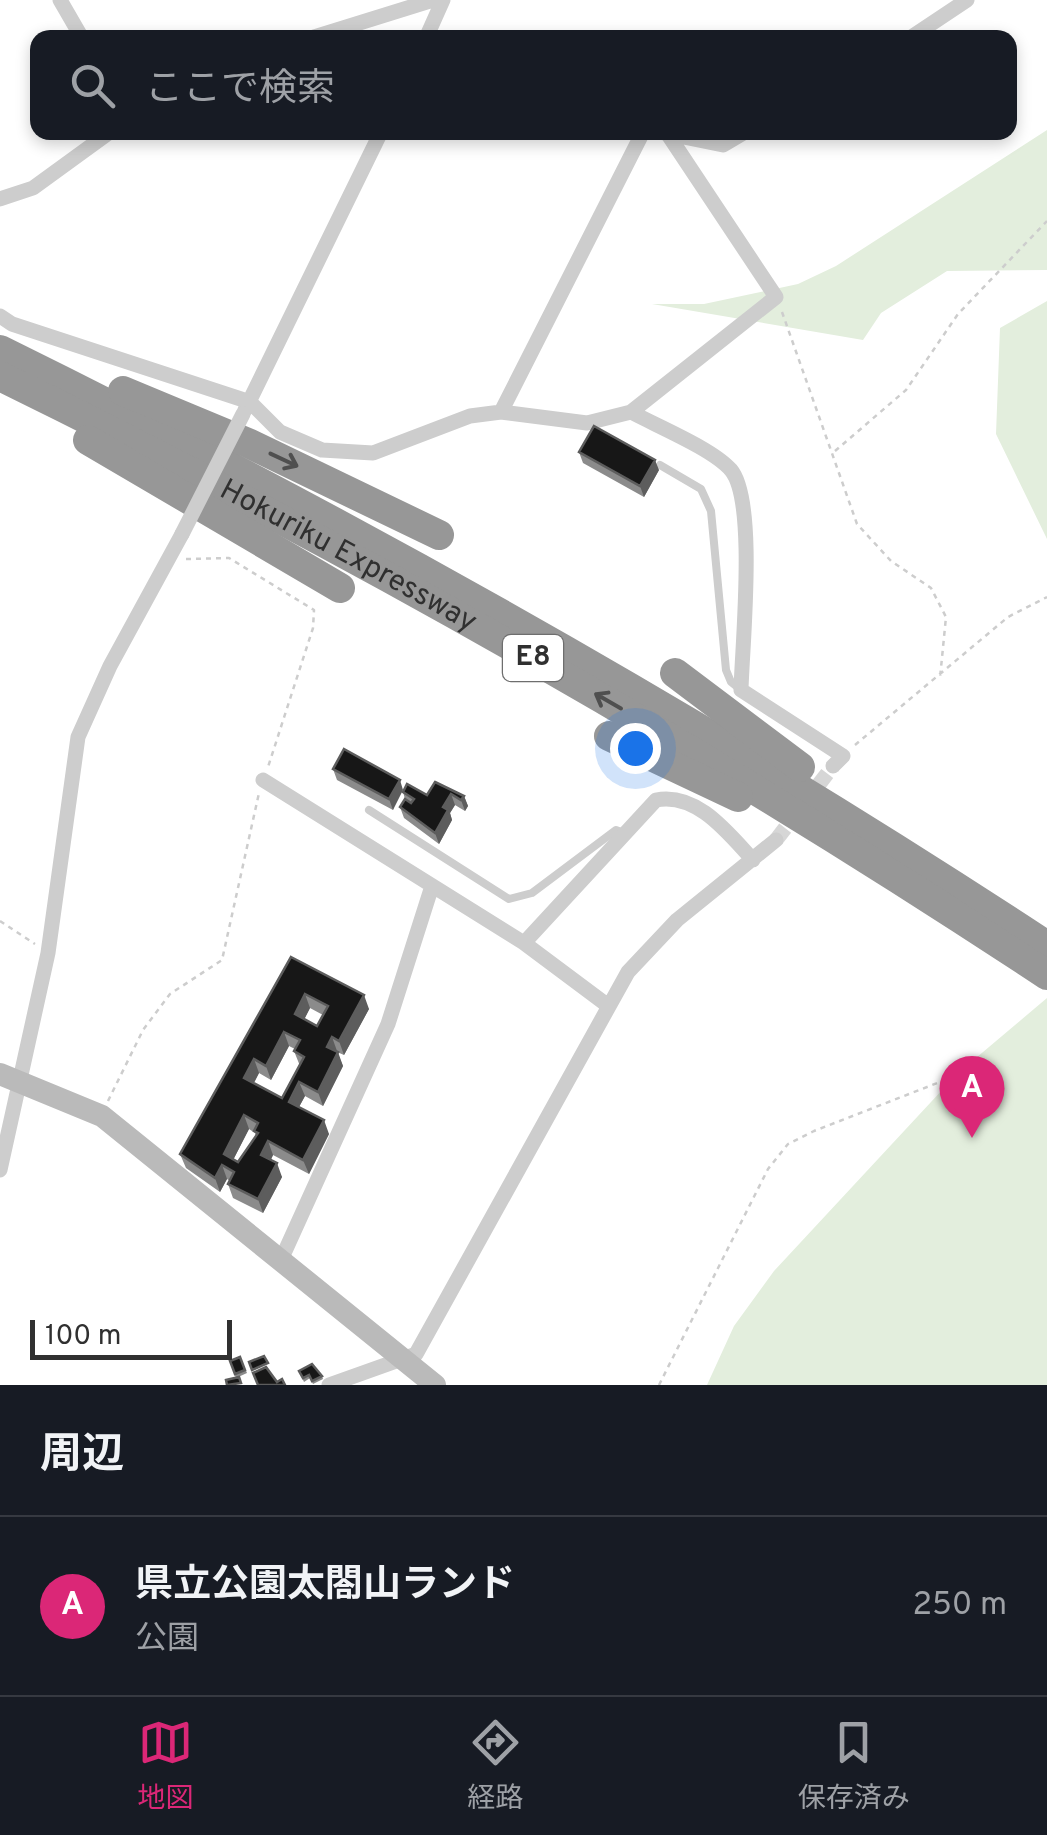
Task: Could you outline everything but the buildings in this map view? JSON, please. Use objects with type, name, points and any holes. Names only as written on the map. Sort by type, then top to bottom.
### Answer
[{"type":"highway","points":[[0,342],[248,443],[439,535]]},
{"type":"highway","name":"Hokuriku Expressway","points":[[0,350],[304,504],[522,625],[800,787],[1047,946]]},
{"type":"highway","name":"Hokuriku Expressway","points":[[0,376],[298,528],[509,644],[754,786],[1047,974]]},
{"type":"highway","points":[[0,390],[340,588]]},
{"type":"highway","points":[[675,673],[859,810],[1047,938]]},
{"type":"highway","points":[[608,736],[818,838],[998,942]]},
{"type":"street","points":[[60,0],[77,30]]},
{"type":"street","points":[[338,30],[434,0]]},
{"type":"street","points":[[430,30],[443,0]]},
{"type":"street","points":[[922,30],[967,0]]},
{"type":"street","points":[[0,199],[33,188],[99,140]]},
{"type":"street","points":[[0,1170],[10,1078],[48,952],[78,736],[110,666],[247,408],[377,140]]},
{"type":"street","points":[[501,412],[639,140]]},
{"type":"street","points":[[0,316],[12,324],[247,408],[280,432],[322,450],[373,453],[470,416],[501,412],[587,423],[632,412],[776,296],[668,140]]},
{"type":"street","points":[[694,140],[723,146],[732,140]]},
{"type":"street","points":[[632,412],[730,469],[739,486],[746,537],[741,690],[838,761]]},
{"type":"street","points":[[264,780],[524,943],[607,1005]]},
{"type":"street","points":[[524,943],[656,800],[670,797],[721,825],[753,860]]},
{"type":"street","points":[[329,1385],[406,1361],[416,1354],[628,972],[677,920],[776,840]]},
{"type":"street","points":[[281,1260],[388,1024],[432,886]]},
{"type":"street","points":[[10,1078],[102,1116],[436,1385]]},
{"type":"lane","points":[[660,464],[701,489],[711,511],[726,670],[731,682],[741,690]]},
{"type":"lane","points":[[370,810],[508,899],[532,893],[616,830],[624,833]]},
{"type":"path","points":[[833,452],[906,390],[958,314],[1047,222]]},
{"type":"path","points":[[776,296],[857,524],[891,561],[931,588],[946,618],[940,678]]},
{"type":"path","points":[[102,1116],[128,1057],[170,994],[222,960],[264,780],[313,628],[314,610],[229,558],[199,562],[171,556]]},
{"type":"path","points":[[838,761],[1008,618],[1047,597]]},
{"type":"path","points":[[0,921],[48,952]]},
{"type":"path","points":[[660,1385],[768,1169],[788,1144],[963,1073]]},
{"type":"green space","points":[[1047,130],[1047,270],[947,271],[881,313],[863,340],[652,304],[704,304],[798,284],[836,266]]},
{"type":"green space","points":[[1047,301],[1047,539],[996,434],[1000,328]]},
{"type":"green space","points":[[1047,998],[1047,1385],[707,1385],[734,1326],[774,1271],[957,1074]]},
{"type":"tunnel","points":[[776,840],[833,766]]},
{"type":"place","name":"県立公園太閤山ランド","points":[[972,1138]]}]
